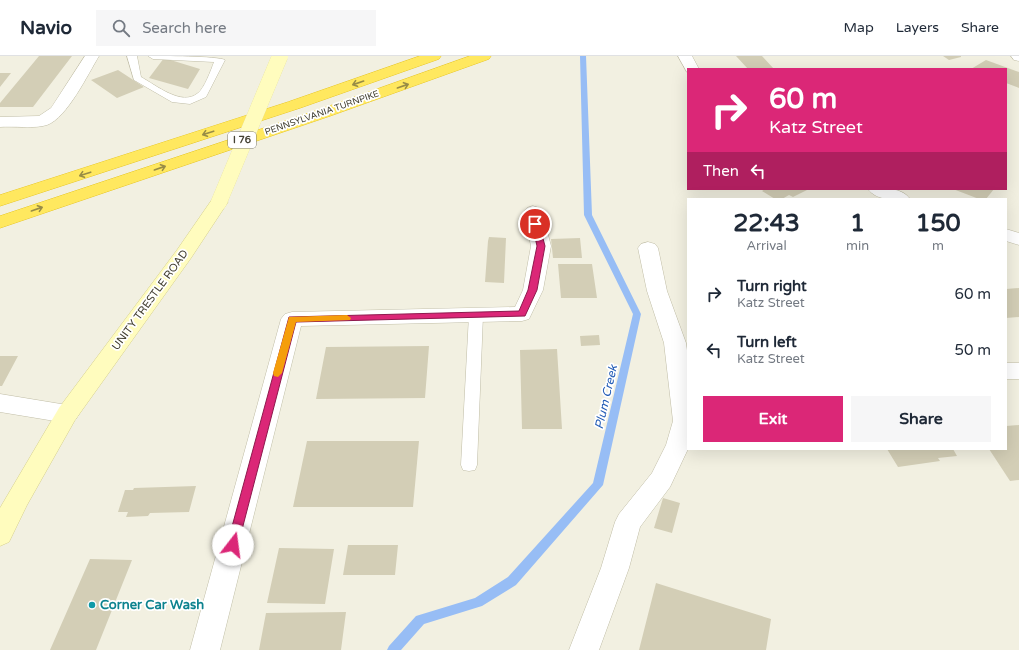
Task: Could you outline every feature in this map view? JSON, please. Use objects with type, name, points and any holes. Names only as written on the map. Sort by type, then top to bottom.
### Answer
[{"type":"highway","name":"PENNSYLVANIA TURNPIKE","points":[[0,201],[294,105],[434,56]]},
{"type":"highway","name":"PENNSYLVANIA TURNPIKE","points":[[0,222],[324,113],[484,56]]},
{"type":"street","points":[[0,122],[42,121],[50,117],[57,111],[92,56]]},
{"type":"street","name":"UNITY TRESTLE ROAD","points":[[0,534],[18,498],[67,414],[184,254],[219,202],[280,56]]},
{"type":"street","points":[[685,56],[691,68]]},
{"type":"street","points":[[879,190],[899,198]]},
{"type":"street","points":[[205,650],[292,319],[522,314],[533,290],[541,246],[533,212]]},
{"type":"street","points":[[1007,235],[1019,239]]},
{"type":"street","points":[[584,650],[615,568],[628,522],[661,480],[678,445],[685,421],[675,344],[657,291],[648,248]]},
{"type":"street","points":[[1007,371],[1019,371]]},
{"type":"street","points":[[0,403],[67,414]]},
{"type":"lane","points":[[132,56],[137,78],[172,99],[190,101],[203,95],[220,60],[182,59],[153,56]]},
{"type":"lane","points":[[165,94],[170,84]]},
{"type":"lane","points":[[469,465],[476,315]]},
{"type":"building","points":[[39,56],[72,56],[33,107],[0,107],[0,103]]},
{"type":"building","points":[[736,56],[762,56],[773,68],[747,68]]},
{"type":"building","points":[[943,56],[961,56],[961,57],[949,60]]},
{"type":"building","points":[[164,58],[200,69],[188,89],[149,78]]},
{"type":"building","points":[[986,60],[1019,72],[1019,88],[1007,83],[1007,68],[973,68]]},
{"type":"building","points":[[118,70],[144,87],[117,98],[91,80]]},
{"type":"building","points":[[0,73],[11,73],[0,87]]},
{"type":"building","points":[[807,190],[793,197],[789,195],[784,198],[773,198],[762,191]]},
{"type":"building","points":[[956,190],[993,190],[987,198],[976,198]]},
{"type":"building","points":[[489,237],[506,238],[504,283],[485,282]]},
{"type":"building","points":[[580,238],[582,258],[553,258],[551,239]]},
{"type":"building","points":[[558,264],[592,264],[597,298],[561,298]]},
{"type":"building","points":[[1019,288],[1019,317],[1007,318],[1007,289]]},
{"type":"building","points":[[599,335],[600,345],[581,346],[580,336]]},
{"type":"building","points":[[429,346],[425,398],[316,399],[326,347]]},
{"type":"building","points":[[557,349],[562,429],[522,429],[520,350]]},
{"type":"building","points":[[0,356],[18,356],[2,386],[0,386]]},
{"type":"building","points":[[1019,425],[1019,480],[1010,481],[990,450],[1007,450],[1007,426]]},
{"type":"building","points":[[307,441],[419,441],[413,507],[293,507]]},
{"type":"building","points":[[888,450],[954,450],[957,456],[938,458],[940,461],[898,467]]},
{"type":"building","points":[[196,486],[189,512],[150,513],[148,516],[126,517],[128,512],[118,512],[125,490],[133,490],[134,488]]},
{"type":"building","points":[[663,498],[680,503],[672,533],[654,528]]},
{"type":"building","points":[[348,545],[398,545],[395,575],[343,575]]},
{"type":"building","points":[[279,548],[334,549],[325,604],[267,603]]},
{"type":"building","name":"Corner Car Wash","points":[[90,559],[132,560],[96,650],[50,650]]},
{"type":"building","points":[[656,583],[771,619],[766,650],[639,650]]},
{"type":"building","points":[[346,612],[341,650],[259,650],[266,613]]},
{"type":"waterway","name":"Plum Creek","points":[[393,650],[420,620],[478,602],[512,581],[598,485],[637,314],[588,215],[583,56]]},
{"type":"slow traffic","points":[[278,373],[292,319],[347,318]]},
{"type":"place","name":"Corner Car Wash","points":[[92,605]]},
{"type":"route","points":[[233,545],[292,319],[522,314],[533,290],[541,246],[535,224]]}]
